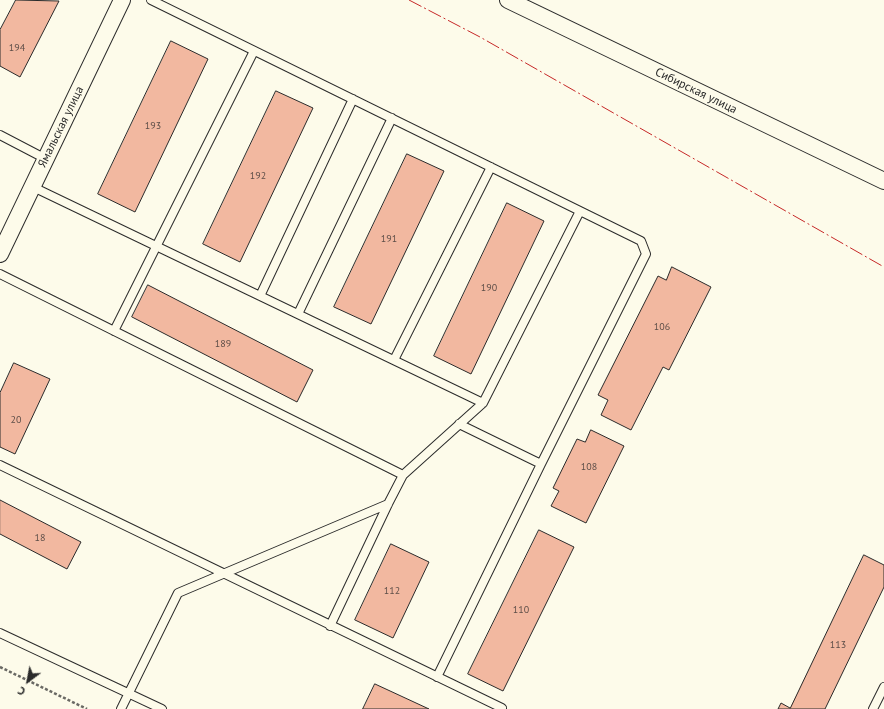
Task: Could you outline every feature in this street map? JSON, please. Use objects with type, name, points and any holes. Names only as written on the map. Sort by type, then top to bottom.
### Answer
[{"type":"street","name":"Ямальская улица","points":[[0,254],[122,0]]},
{"type":"street","name":"Сибирская улица","points":[[508,0],[884,181]]},
{"type":"lane","points":[[151,0],[641,241],[646,254],[437,677]]},
{"type":"lane","points":[[114,331],[254,51]]},
{"type":"lane","points":[[260,296],[353,99]]},
{"type":"lane","points":[[298,314],[392,118]]},
{"type":"lane","points":[[0,135],[46,159]]},
{"type":"lane","points":[[394,360],[491,167]]},
{"type":"lane","points":[[32,186],[483,403]]},
{"type":"lane","points":[[330,626],[388,504],[403,476],[483,403],[580,211]]},
{"type":"lane","points":[[0,274],[403,476]]},
{"type":"lane","points":[[459,424],[541,464]]},
{"type":"lane","points":[[0,465],[502,708]]},
{"type":"lane","points":[[121,709],[178,593],[388,504]]},
{"type":"lane","points":[[0,633],[162,709]]},
{"type":"lane","points":[[873,709],[884,687]]},
{"type":"path","points":[[0,667],[87,709]]},
{"type":"building","points":[[16,0],[59,1],[20,77],[0,66],[0,30]]},
{"type":"building","points":[[171,41],[208,59],[135,212],[98,194]]},
{"type":"building","points":[[276,91],[313,108],[240,262],[203,244]]},
{"type":"building","points":[[407,154],[444,171],[371,324],[334,307]]},
{"type":"building","points":[[507,203],[544,221],[471,374],[434,356]]},
{"type":"building","points":[[672,267],[711,287],[669,370],[663,367],[631,430],[601,415],[608,400],[598,395],[658,276],[666,280]]},
{"type":"building","points":[[148,285],[313,370],[297,402],[132,317]]},
{"type":"building","points":[[14,363],[50,379],[15,454],[0,447],[0,393]]},
{"type":"building","points":[[591,430],[624,446],[586,523],[551,506],[559,491],[553,488],[577,439],[585,442]]},
{"type":"building","points":[[0,500],[81,542],[67,569],[0,534]]},
{"type":"building","points":[[539,530],[574,547],[503,691],[468,674]]},
{"type":"building","points":[[391,544],[429,562],[393,638],[355,620]]},
{"type":"building","points":[[864,555],[884,565],[884,587],[825,709],[778,709],[781,703],[790,708]]},
{"type":"building","points":[[375,684],[429,709],[363,709]]},
{"type":"power","points":[[409,0],[480,37],[884,267]]}]
